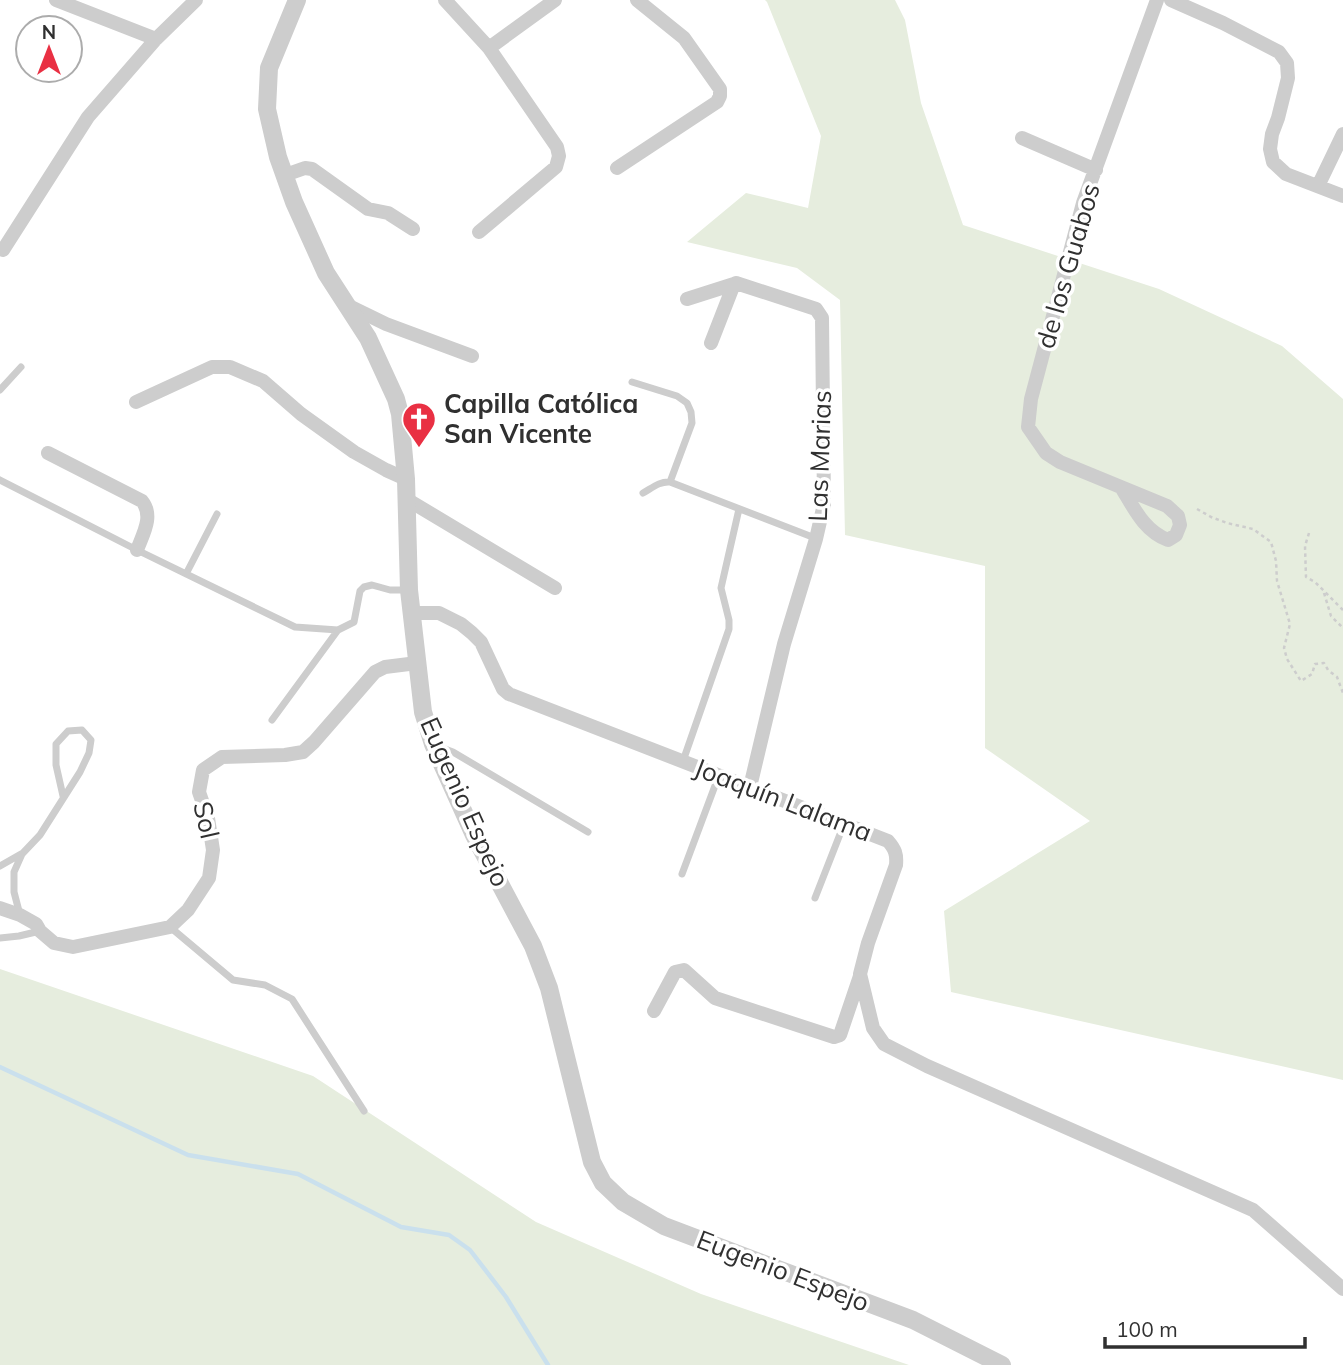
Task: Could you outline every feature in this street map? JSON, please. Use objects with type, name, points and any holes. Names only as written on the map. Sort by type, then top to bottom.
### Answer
[{"type":"street","points":[[56,0],[156,39]]},
{"type":"street","points":[[3,250],[88,117],[156,39],[196,0]]},
{"type":"street","name":"Eugenio Espejo","points":[[297,0],[269,68],[267,109],[278,157],[294,202],[326,274],[369,338],[396,399],[400,414],[408,500],[409,590],[423,712],[433,744],[474,835],[533,946],[549,988],[592,1162],[603,1183],[623,1202],[664,1226],[913,1320],[1002,1365]]},
{"type":"street","points":[[445,0],[489,48],[556,147],[559,156],[556,167],[479,232]]},
{"type":"street","points":[[489,48],[555,0]]},
{"type":"street","points":[[617,168],[717,102],[720,96],[720,89],[684,38],[637,0]]},
{"type":"street","name":"de los Guabos","points":[[1121,487],[1060,463],[1046,453],[1028,427],[1031,399],[1083,203],[1157,0]]},
{"type":"street","points":[[1171,0],[1279,52],[1287,63],[1288,78],[1272,134],[1270,149],[1273,162],[1286,174],[1343,196]]},
{"type":"street","points":[[1318,186],[1343,134]]},
{"type":"street","points":[[1022,138],[1096,170]]},
{"type":"street","points":[[285,175],[306,168],[312,169],[368,209],[388,213],[413,229]]},
{"type":"street","name":"Las Marias","points":[[734,284],[738,283],[816,309],[822,318],[824,504],[784,644],[750,787]]},
{"type":"street","points":[[687,299],[734,284]]},
{"type":"street","points":[[711,343],[734,284]]},
{"type":"street","points":[[346,304],[386,324],[472,356]]},
{"type":"street","points":[[136,402],[212,367],[230,367],[263,381],[301,414],[354,452],[406,479]]},
{"type":"street","points":[[48,453],[142,501],[148,513],[137,550]]},
{"type":"street","points":[[408,500],[555,588]]},
{"type":"street","name":"Joaquín Lalama","points":[[411,613],[439,613],[472,633],[481,642],[503,689],[509,694],[888,841],[897,856],[896,865],[868,943],[860,974],[873,1028],[884,1044],[927,1066],[1253,1210],[1343,1289]]},
{"type":"street","name":"Sol","points":[[170,927],[188,910],[209,877],[213,850],[208,818],[199,792],[203,770],[222,757],[285,755],[303,751],[375,672],[385,667],[417,663]]},
{"type":"street","points":[[0,908],[36,924],[54,943],[73,947],[170,927]]},
{"type":"street","points":[[654,1011],[675,972],[684,970],[715,999],[834,1037],[839,1035],[860,974]]},
{"type":"lane","points":[[0,390],[21,367]]},
{"type":"lane","points":[[632,382],[677,396],[687,403],[691,412],[692,423],[670,482]]},
{"type":"lane","points":[[0,480],[295,627],[338,630]]},
{"type":"lane","points":[[643,493],[664,482],[670,482],[816,539]]},
{"type":"lane","points":[[683,761],[729,629],[721,588],[739,509]]},
{"type":"lane","points":[[186,574],[217,514]]},
{"type":"lane","points":[[272,720],[338,630],[354,622],[360,591],[364,586],[409,590]]},
{"type":"lane","points":[[0,866],[22,853],[40,835],[80,772],[89,753],[91,740],[82,730],[68,731],[56,744],[56,765],[63,796]]},
{"type":"lane","points":[[433,744],[453,752],[588,832]]},
{"type":"lane","points":[[682,874],[719,775]]},
{"type":"lane","points":[[815,898],[844,824]]},
{"type":"lane","points":[[20,915],[14,892],[14,873],[22,853]]},
{"type":"lane","points":[[170,927],[233,980],[265,985],[292,999],[364,1111]]},
{"type":"lane","points":[[0,939],[40,931]]},
{"type":"path","points":[[1197,509],[1211,517],[1253,529],[1271,542],[1277,581],[1290,624],[1284,648],[1287,659],[1301,681],[1312,674],[1315,664],[1324,663],[1337,677],[1343,693]]},
{"type":"path","points":[[1309,533],[1305,546],[1306,577],[1343,610]]},
{"type":"path","points":[[1323,590],[1331,616],[1343,628]]},
{"type":"green space","points":[[765,0],[895,0],[905,20],[921,103],[963,225],[1159,289],[1282,346],[1343,399],[1343,1080],[951,992],[944,911],[1090,821],[985,748],[985,566],[845,535],[840,300],[797,268],[687,242],[746,193],[808,208],[821,136]]},
{"type":"green space","points":[[0,969],[313,1076],[536,1222],[701,1294],[909,1365],[0,1365]]},
{"type":"waterway","points":[[0,1067],[188,1155],[298,1174],[401,1227],[449,1235],[470,1250],[506,1297],[548,1365]]},
{"type":"place","name":"Capilla Católica San Vicente","points":[[419,449]]}]
